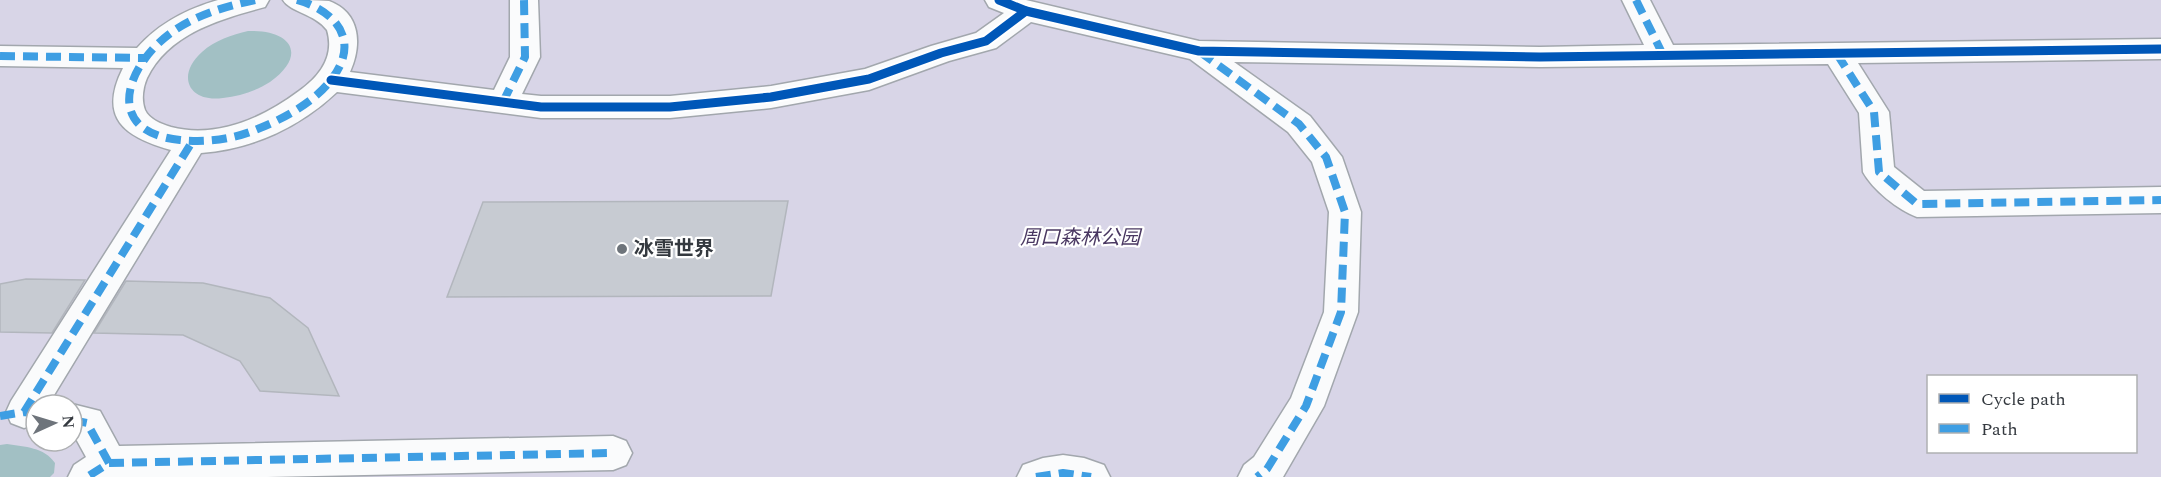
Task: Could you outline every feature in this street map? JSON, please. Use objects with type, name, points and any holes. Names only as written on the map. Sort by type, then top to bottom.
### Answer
[{"type":"street","points":[[255,0],[225,7],[193,20],[165,38],[145,58],[129,82],[126,104],[136,124],[159,137],[192,142],[230,138],[270,124],[304,104],[331,80],[343,55],[344,33],[333,14],[310,1]]},
{"type":"street","points":[[503,102],[525,57],[524,0]]},
{"type":"street","points":[[1636,0],[1663,55]]},
{"type":"street","points":[[331,80],[541,107],[670,107],[771,97],[869,79],[941,52],[986,41],[1012,5],[1199,51],[1540,57],[2161,49]]},
{"type":"street","points":[[1199,51],[1299,124],[1326,157],[1345,213],[1341,312],[1306,406],[1267,469],[1257,477]]},
{"type":"street","points":[[1837,54],[1874,112],[1879,172],[1917,204],[2161,200]]},
{"type":"street","points":[[0,56],[145,58]]},
{"type":"street","points":[[20,414],[192,142]]},
{"type":"street","points":[[84,422],[87,423],[98,470],[613,453]]},
{"type":"street","points":[[1036,477],[1072,472],[1091,477]]},
{"type":"green space","name":"周口森林公园","points":[[0,0],[2161,0],[2161,477],[0,477]]},
{"type":"shaded area","points":[[248,31],[275,34],[289,45],[291,53],[289,62],[282,72],[265,85],[236,96],[211,98],[194,92],[188,78],[194,61],[212,44]]},
{"type":"shaded area","points":[[0,445],[24,447],[24,453],[43,453],[55,463],[54,473],[50,477],[0,477]]},
{"type":"building","name":"冰雪世界","points":[[788,201],[771,296],[447,297],[483,202]]},
{"type":"building","points":[[26,279],[85,280],[52,333],[0,332],[0,284]]},
{"type":"building","points":[[126,281],[203,283],[270,298],[308,328],[339,396],[260,391],[240,361],[183,335],[94,333]]},
{"type":"marked path","points":[[255,0],[219,10],[185,24],[164,38],[149,53],[137,68],[127,99],[130,113],[139,125],[154,134],[177,140],[218,140],[259,129],[279,120],[314,96],[335,73],[344,50],[344,39],[342,29],[328,13],[319,7],[297,0]]},
{"type":"marked path","points":[[503,102],[525,57],[524,0]]},
{"type":"marked path","points":[[1636,0],[1663,55]]},
{"type":"marked path","points":[[1200,52],[1299,124],[1326,157],[1345,212],[1341,312],[1306,406],[1267,469],[1257,477]]},
{"type":"marked path","points":[[1837,54],[1874,112],[1879,172],[1917,204],[2161,200]]},
{"type":"marked path","points":[[0,56],[145,58]]},
{"type":"marked path","points":[[36,393],[192,142]]},
{"type":"marked path","points":[[0,416],[24,412]]},
{"type":"marked path","points":[[84,422],[87,423],[109,463],[87,477]]},
{"type":"marked path","points":[[109,463],[613,453]]},
{"type":"marked path","points":[[1036,477],[1063,473],[1091,477]]},
{"type":"cycle path","points":[[999,0],[1026,11],[1199,51],[1540,57],[2161,49]]},
{"type":"cycle path","points":[[331,80],[541,107],[670,107],[771,97],[869,79],[941,53],[986,41],[1026,11]]},
{"type":"place","name":"冰雪世界","points":[[622,249]]}]
